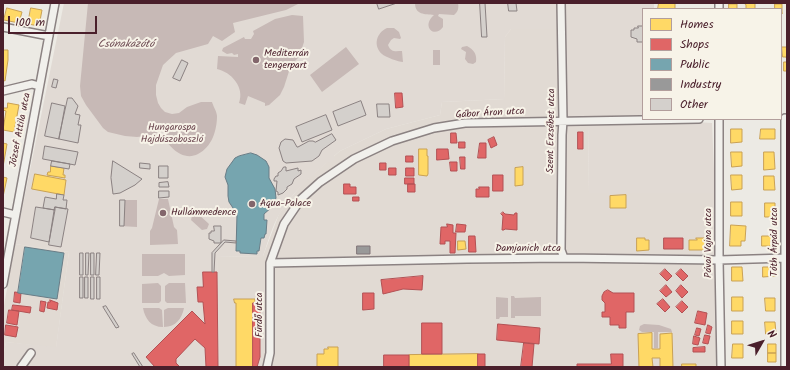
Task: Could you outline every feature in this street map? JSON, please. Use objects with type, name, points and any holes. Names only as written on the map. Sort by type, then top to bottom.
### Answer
[{"type":"street","name":"József Attila utca","points":[[3,284],[55,3]]},
{"type":"street","name":"Szent Erzsébet utca","points":[[561,3],[563,121],[561,250],[564,258]]},
{"type":"street","points":[[3,27],[49,36]]},
{"type":"street","points":[[3,91],[32,84],[40,86]]},
{"type":"street","name":"Tóth Árpád utca","points":[[784,118],[786,188],[785,367]]},
{"type":"street","name":"Gábor Áron utca","points":[[270,263],[284,224],[301,199],[320,182],[360,156],[392,141],[434,128],[465,123],[642,120]]},
{"type":"street","name":"Pávai Vajna utca","points":[[719,120],[721,367]]},
{"type":"street","points":[[3,212],[16,215]]},
{"type":"street","name":"Damjanich utca","points":[[270,263],[375,260],[564,258],[719,260],[786,258]]},
{"type":"street","name":"Fürdő utca","points":[[268,367],[270,353],[270,263]]},
{"type":"street","points":[[21,367],[31,353]]},
{"type":"shaded area","points":[[511,29],[562,29],[562,126],[588,126],[589,192],[715,193],[719,367],[218,367],[217,257],[263,256],[279,214],[289,200],[305,181],[340,151],[386,129],[440,115],[442,102],[504,99],[505,37]]},
{"type":"shaded area","points":[[15,244],[69,252],[56,348],[6,342],[3,358],[3,311]]},
{"type":"green space","name":"Hungarospa Hajdúszoboszló","points":[[64,3],[654,3],[654,8],[642,8],[642,120],[712,123],[715,193],[589,193],[588,126],[562,126],[562,29],[511,29],[505,37],[504,99],[442,102],[440,115],[386,129],[340,151],[334,156],[335,160],[331,163],[328,162],[315,173],[296,192],[285,206],[270,234],[263,256],[217,257],[218,367],[3,367],[6,342],[56,347],[69,252],[15,244]]},
{"type":"water","name":"Csónakázótó","points":[[88,3],[300,3],[286,10],[233,23],[235,32],[222,41],[213,36],[208,44],[176,53],[163,65],[156,85],[156,95],[158,103],[165,112],[172,114],[179,113],[187,107],[201,102],[212,102],[217,116],[215,132],[207,147],[198,154],[187,156],[171,147],[163,132],[137,137],[108,132],[103,128],[86,105],[81,96],[80,86]]},
{"type":"water","points":[[415,3],[458,3],[458,8],[454,15],[439,14],[438,16],[443,19],[443,27],[436,32],[430,30],[429,27],[430,19],[434,15],[419,12],[415,7]]},
{"type":"water","name":"Mediterrán tengerpart","points":[[292,15],[303,16],[304,42],[299,57],[291,65],[280,95],[269,105],[265,106],[265,103],[248,96],[245,105],[239,103],[240,91],[236,81],[227,73],[217,69],[218,56],[238,57],[238,54],[227,54],[222,51],[223,48],[244,37],[245,39],[251,39],[254,34],[253,31],[275,19]]},
{"type":"water","points":[[387,28],[394,28],[399,32],[401,38],[394,38],[388,45],[392,50],[402,51],[403,62],[384,55],[377,47],[378,36]]},
{"type":"water","points":[[467,46],[475,54],[476,62],[473,64],[468,63],[465,59],[466,52],[461,49],[462,47]]},
{"type":"water","points":[[346,47],[359,64],[322,92],[310,75]]},
{"type":"water","points":[[433,50],[440,50],[440,65],[433,65]]},
{"type":"water","name":"Hullámmedence","points":[[159,199],[168,199],[174,227],[177,230],[178,244],[150,245],[150,231]]},
{"type":"water","points":[[120,200],[137,200],[137,227],[120,226]]},
{"type":"water","points":[[196,213],[209,224],[207,229],[202,230],[191,220],[192,216]]},
{"type":"water","points":[[142,254],[185,254],[185,275],[169,276],[164,273],[158,276],[142,276]]},
{"type":"water","points":[[158,283],[161,286],[161,301],[159,303],[142,303],[142,284]]},
{"type":"water","points":[[169,283],[185,283],[186,303],[167,303],[165,301],[165,286]]},
{"type":"water","points":[[511,296],[514,296],[515,298],[541,297],[541,316],[515,316],[515,318],[511,318]]},
{"type":"water","points":[[496,297],[508,298],[508,317],[500,317],[499,319],[496,319]]},
{"type":"water","points":[[143,308],[159,308],[162,310],[163,327],[155,326],[149,322],[145,316]]},
{"type":"water","points":[[168,308],[184,308],[182,315],[175,324],[164,327],[164,310]]},
{"type":"water","points":[[644,324],[659,325],[671,329],[672,332],[658,332],[658,348],[654,348],[654,332],[642,332],[639,330],[640,326]]},
{"type":"building: Homes","points":[[659,3],[675,3],[675,8],[658,8]]},
{"type":"building: Homes","points":[[744,3],[755,3],[755,8],[746,8]]},
{"type":"building: Homes","points":[[729,4],[737,4],[737,8],[729,8]]},
{"type":"building: Homes","points":[[775,4],[782,4],[782,8],[775,8]]},
{"type":"building: Homes","points":[[7,8],[22,12],[19,23],[4,20]]},
{"type":"building: Homes","points":[[31,8],[42,10],[39,26],[28,24]]},
{"type":"building: Homes","points":[[782,47],[787,47],[787,59],[786,57],[783,57]]},
{"type":"building: Homes","points":[[3,50],[8,50],[5,81],[3,80]]},
{"type":"building: Homes","points":[[784,62],[787,62],[787,71],[784,71]]},
{"type":"building: Homes","points":[[8,103],[19,105],[14,132],[3,130],[6,111],[3,110],[3,108],[7,108]]},
{"type":"building: Homes","points":[[731,129],[742,129],[742,142],[731,143]]},
{"type":"building: Homes","points":[[761,129],[775,129],[775,139],[760,139]]},
{"type":"building: Homes","points":[[3,143],[7,144],[3,167]]},
{"type":"building: Homes","points":[[419,149],[427,149],[427,176],[419,175]]},
{"type":"building: Homes","points":[[731,152],[742,152],[742,166],[732,167]]},
{"type":"building: Homes","points":[[764,152],[774,152],[775,169],[764,170]]},
{"type":"building: Homes","points":[[51,166],[64,168],[63,175],[65,175],[65,178],[47,175],[48,172],[50,172]]},
{"type":"building: Homes","points":[[523,167],[523,185],[515,186],[515,168]]},
{"type":"building: Homes","points":[[35,174],[66,180],[64,195],[32,189]]},
{"type":"building: Homes","points":[[731,175],[742,175],[742,189],[732,190]]},
{"type":"building: Homes","points":[[764,176],[774,176],[775,190],[764,190]]},
{"type":"building: Homes","points":[[3,177],[7,178],[3,197]]},
{"type":"building: Homes","points":[[626,195],[626,208],[610,208],[610,196]]},
{"type":"building: Homes","points":[[731,202],[742,202],[742,216],[731,216]]},
{"type":"building: Homes","points":[[765,203],[775,203],[775,217],[765,217]]},
{"type":"building: Homes","points":[[731,225],[746,226],[745,241],[741,241],[741,246],[730,246]]},
{"type":"building: Homes","points":[[762,236],[775,236],[775,246],[762,246]]},
{"type":"building: Homes","points":[[637,238],[645,238],[645,240],[649,240],[649,250],[637,251]]},
{"type":"building: Homes","points":[[696,238],[706,238],[706,250],[689,250],[689,240],[697,240]]},
{"type":"building: Homes","points":[[458,241],[465,241],[466,249],[458,250]]},
{"type":"building: Homes","points":[[732,267],[742,267],[743,281],[732,281]]},
{"type":"building: Homes","points":[[763,267],[776,267],[776,276],[763,277]]},
{"type":"building: Homes","points":[[732,297],[743,297],[743,311],[732,311]]},
{"type":"building: Homes","points":[[765,298],[775,298],[775,311],[766,311]]},
{"type":"building: Homes","points":[[234,299],[255,299],[255,303],[253,303],[253,367],[236,367],[236,303]]},
{"type":"building: Homes","points":[[732,321],[743,321],[743,334],[732,334]]},
{"type":"building: Homes","points":[[765,322],[775,322],[776,334],[766,334]]},
{"type":"building: Homes","points":[[652,333],[652,349],[660,349],[660,334],[672,333],[673,367],[660,367],[660,358],[652,358],[653,367],[639,367],[638,334]]},
{"type":"building: Homes","points":[[733,344],[743,344],[743,358],[732,358]]},
{"type":"building: Homes","points":[[768,344],[776,344],[776,353],[768,353]]},
{"type":"building: Homes","points":[[328,347],[338,347],[338,367],[317,367],[317,354],[324,354],[324,349],[328,349]]},
{"type":"building: Homes","points":[[768,353],[776,353],[776,362],[768,362]]},
{"type":"building: Homes","points":[[478,354],[478,367],[409,367],[409,355]]},
{"type":"building: Homes","points":[[682,364],[696,364],[696,367],[682,367]]},
{"type":"building: Shops","points":[[395,93],[402,93],[403,107],[396,108]]},
{"type":"building: Shops","points":[[578,132],[583,132],[583,149],[578,149]]},
{"type":"building: Shops","points":[[451,133],[456,133],[457,143],[451,143]]},
{"type":"building: Shops","points":[[494,137],[497,145],[491,148],[488,140]]},
{"type":"building: Shops","points":[[459,142],[465,142],[465,148],[459,148]]},
{"type":"building: Shops","points":[[480,143],[486,143],[486,158],[478,158]]},
{"type":"building: Shops","points":[[437,149],[448,149],[449,159],[437,160]]},
{"type":"building: Shops","points":[[406,156],[413,156],[413,162],[406,162]]},
{"type":"building: Shops","points":[[460,157],[465,157],[465,169],[461,169]]},
{"type":"building: Shops","points":[[450,162],[457,162],[457,171],[451,171]]},
{"type":"building: Shops","points":[[380,163],[386,163],[386,170],[380,170]]},
{"type":"building: Shops","points":[[389,168],[396,168],[396,175],[389,175]]},
{"type":"building: Shops","points":[[406,168],[414,168],[414,176],[406,176]]},
{"type":"building: Shops","points":[[493,175],[503,175],[503,191],[493,191]]},
{"type":"building: Shops","points":[[405,178],[414,178],[414,184],[405,184]]},
{"type":"building: Shops","points":[[344,184],[350,184],[350,187],[356,187],[356,194],[344,194]]},
{"type":"building: Shops","points":[[408,184],[415,184],[415,192],[408,192]]},
{"type":"building: Shops","points":[[479,187],[489,187],[489,197],[476,197],[476,189],[479,189]]},
{"type":"building: Shops","points":[[353,197],[359,197],[359,201],[353,201]]},
{"type":"building: Shops","points":[[503,212],[505,214],[514,215],[517,213],[517,230],[502,230],[503,216],[501,214]]},
{"type":"building: Shops","points":[[447,224],[453,225],[453,233],[456,233],[455,253],[450,253],[450,241],[445,241],[445,244],[440,244],[441,227],[447,227]]},
{"type":"building: Shops","points":[[457,224],[466,225],[465,232],[456,232]]},
{"type":"building: Shops","points":[[469,236],[475,236],[476,252],[469,252]]},
{"type":"building: Shops","points":[[664,238],[683,238],[683,249],[664,249]]},
{"type":"building: Shops","points":[[665,269],[672,276],[667,281],[660,274]]},
{"type":"building: Shops","points":[[681,269],[688,276],[683,281],[676,274]]},
{"type":"building: Shops","points":[[203,272],[217,272],[218,367],[206,367],[205,348],[195,339],[176,359],[176,363],[180,367],[155,367],[146,357],[192,311],[205,324],[203,302],[198,302],[197,287],[203,287]]},
{"type":"building: Shops","points":[[423,276],[422,290],[403,289],[383,294],[381,280]]},
{"type":"building: Shops","points":[[666,285],[672,292],[666,297],[660,291]]},
{"type":"building: Shops","points":[[681,285],[688,292],[682,298],[676,291]]},
{"type":"building: Shops","points":[[608,290],[613,293],[634,293],[634,312],[626,312],[626,328],[619,328],[619,325],[610,325],[610,317],[602,317],[602,312],[605,312],[605,303],[602,300],[602,296],[604,292]]},
{"type":"building: Shops","points":[[15,292],[21,293],[20,303],[14,302]]},
{"type":"building: Shops","points":[[363,293],[374,293],[374,309],[363,310]]},
{"type":"building: Shops","points":[[663,299],[670,307],[665,312],[657,304]]},
{"type":"building: Shops","points":[[50,300],[58,303],[57,310],[47,308]]},
{"type":"building: Shops","points":[[41,301],[46,302],[44,312],[40,311]]},
{"type":"building: Shops","points":[[682,301],[688,307],[682,313],[676,307]]},
{"type":"building: Shops","points":[[253,303],[260,303],[260,357],[257,367],[253,367]]},
{"type":"building: Shops","points":[[13,305],[31,307],[30,313],[12,310]]},
{"type":"building: Shops","points":[[9,310],[19,311],[17,325],[7,323]]},
{"type":"building: Shops","points":[[698,311],[707,313],[705,325],[695,323]]},
{"type":"building: Shops","points":[[422,323],[442,323],[442,354],[422,354]]},
{"type":"building: Shops","points":[[498,324],[540,328],[539,344],[497,340]]},
{"type":"building: Shops","points":[[6,325],[18,327],[16,337],[5,335]]},
{"type":"building: Shops","points":[[708,325],[712,327],[710,334],[706,333]]},
{"type":"building: Shops","points":[[697,328],[701,329],[699,336],[695,335]]},
{"type":"building: Shops","points":[[705,335],[710,336],[708,344],[703,343]]},
{"type":"building: Shops","points":[[694,336],[700,338],[698,345],[693,344]]},
{"type":"building: Shops","points":[[524,343],[534,344],[532,367],[521,367]]},
{"type":"building: Shops","points":[[705,347],[705,352],[693,352],[693,348]]},
{"type":"building: Shops","points":[[478,354],[485,354],[485,367],[478,367]]},
{"type":"building: Shops","points":[[611,354],[623,354],[623,367],[577,367],[577,364],[611,364]]},
{"type":"building: Shops","points":[[384,355],[409,355],[409,367],[384,367]]},
{"type":"building: Public","name":"Aqua-Palace","points":[[251,153],[266,161],[269,167],[269,178],[275,189],[276,198],[272,207],[264,214],[264,220],[267,220],[266,234],[264,238],[261,238],[259,251],[257,251],[257,254],[240,253],[240,251],[236,251],[237,214],[229,202],[228,185],[225,177],[227,169],[235,158]]},
{"type":"building: Public","points":[[25,247],[64,253],[57,299],[18,293]]},
{"type":"building: Industry","points":[[357,246],[370,246],[370,254],[357,254]]},
{"type":"building: Other","points":[[377,3],[397,3],[379,9]]},
{"type":"building: Other","points":[[480,3],[485,3],[487,37],[482,37]]},
{"type":"building: Other","points":[[508,3],[516,3],[517,11],[509,11]]},
{"type":"building: Other","points":[[638,26],[642,26],[642,42],[637,42],[637,39],[631,37],[631,30],[638,28]]},
{"type":"building: Other","points":[[182,60],[188,63],[180,81],[173,78]]},
{"type":"building: Other","points":[[54,79],[58,80],[56,88],[52,87]]},
{"type":"building: Other","points":[[68,98],[72,98],[78,106],[75,114],[80,115],[78,125],[81,125],[78,143],[59,139]]},
{"type":"building: Other","points":[[361,101],[366,115],[338,126],[333,112]]},
{"type":"building: Other","points":[[52,103],[65,106],[59,139],[45,136]]},
{"type":"building: Other","points":[[377,104],[389,104],[390,117],[378,117]]},
{"type":"building: Other","points":[[326,115],[332,130],[302,142],[296,127]]},
{"type":"building: Other","points":[[332,134],[336,140],[322,150],[319,156],[312,161],[286,163],[283,161],[279,148],[281,142],[285,139],[293,140],[298,147],[309,141],[315,142]]},
{"type":"building: Other","points":[[45,146],[78,152],[75,165],[43,159]]},
{"type":"building: Other","points":[[52,161],[70,164],[69,169],[51,166]]},
{"type":"building: Other","points":[[113,161],[142,179],[135,185],[120,193],[113,194],[111,178]]},
{"type":"building: Other","points":[[140,163],[150,164],[150,169],[140,168]]},
{"type":"building: Other","points":[[159,166],[168,166],[168,178],[159,178]]},
{"type":"building: Other","points":[[284,167],[286,167],[286,171],[298,168],[298,171],[301,170],[301,174],[294,179],[292,184],[287,187],[283,193],[278,195],[278,192],[276,191],[277,181],[274,181],[274,179]]},
{"type":"building: Other","points":[[168,182],[169,187],[159,187],[159,183]]},
{"type":"building: Other","points":[[159,191],[169,191],[169,197],[159,198]]},
{"type":"building: Other","points":[[57,194],[64,195],[63,200],[67,200],[66,209],[55,207],[55,210],[43,208],[45,197],[56,199]]},
{"type":"building: Other","points":[[120,200],[125,200],[124,226],[120,226]]},
{"type":"building: Other","points":[[36,207],[55,210],[49,242],[31,238]]},
{"type":"building: Other","points":[[55,207],[68,209],[61,247],[49,245]]},
{"type":"building: Other","points":[[214,226],[221,226],[221,243],[214,243],[214,241],[209,239],[209,233],[214,231]]},
{"type":"building: Other","points":[[224,240],[236,241],[236,243],[225,242],[215,253],[214,272],[212,272],[212,253]]},
{"type":"building: Other","points":[[80,253],[83,253],[83,275],[80,275]]},
{"type":"building: Other","points":[[86,253],[89,253],[88,275],[86,275]]},
{"type":"building: Other","points":[[91,253],[94,253],[94,275],[91,275]]},
{"type":"building: Other","points":[[97,253],[100,253],[99,275],[96,275]]},
{"type":"building: Other","points":[[80,277],[83,277],[83,298],[80,298]]},
{"type":"building: Other","points":[[85,277],[88,277],[88,298],[85,298]]},
{"type":"building: Other","points":[[91,277],[94,277],[94,299],[91,299]]},
{"type":"building: Other","points":[[97,277],[100,277],[100,299],[97,299]]},
{"type":"building: Other","points":[[106,306],[119,327],[116,328],[103,307]]},
{"type":"building: Other","points":[[134,353],[143,367],[140,367],[132,354]]},
{"type":"place","name":"Mediterrán tengerpart","points":[[256,60]]},
{"type":"place","name":"Aqua-Palace","points":[[252,204]]},
{"type":"place","name":"Hullámmedence","points":[[163,213]]}]
